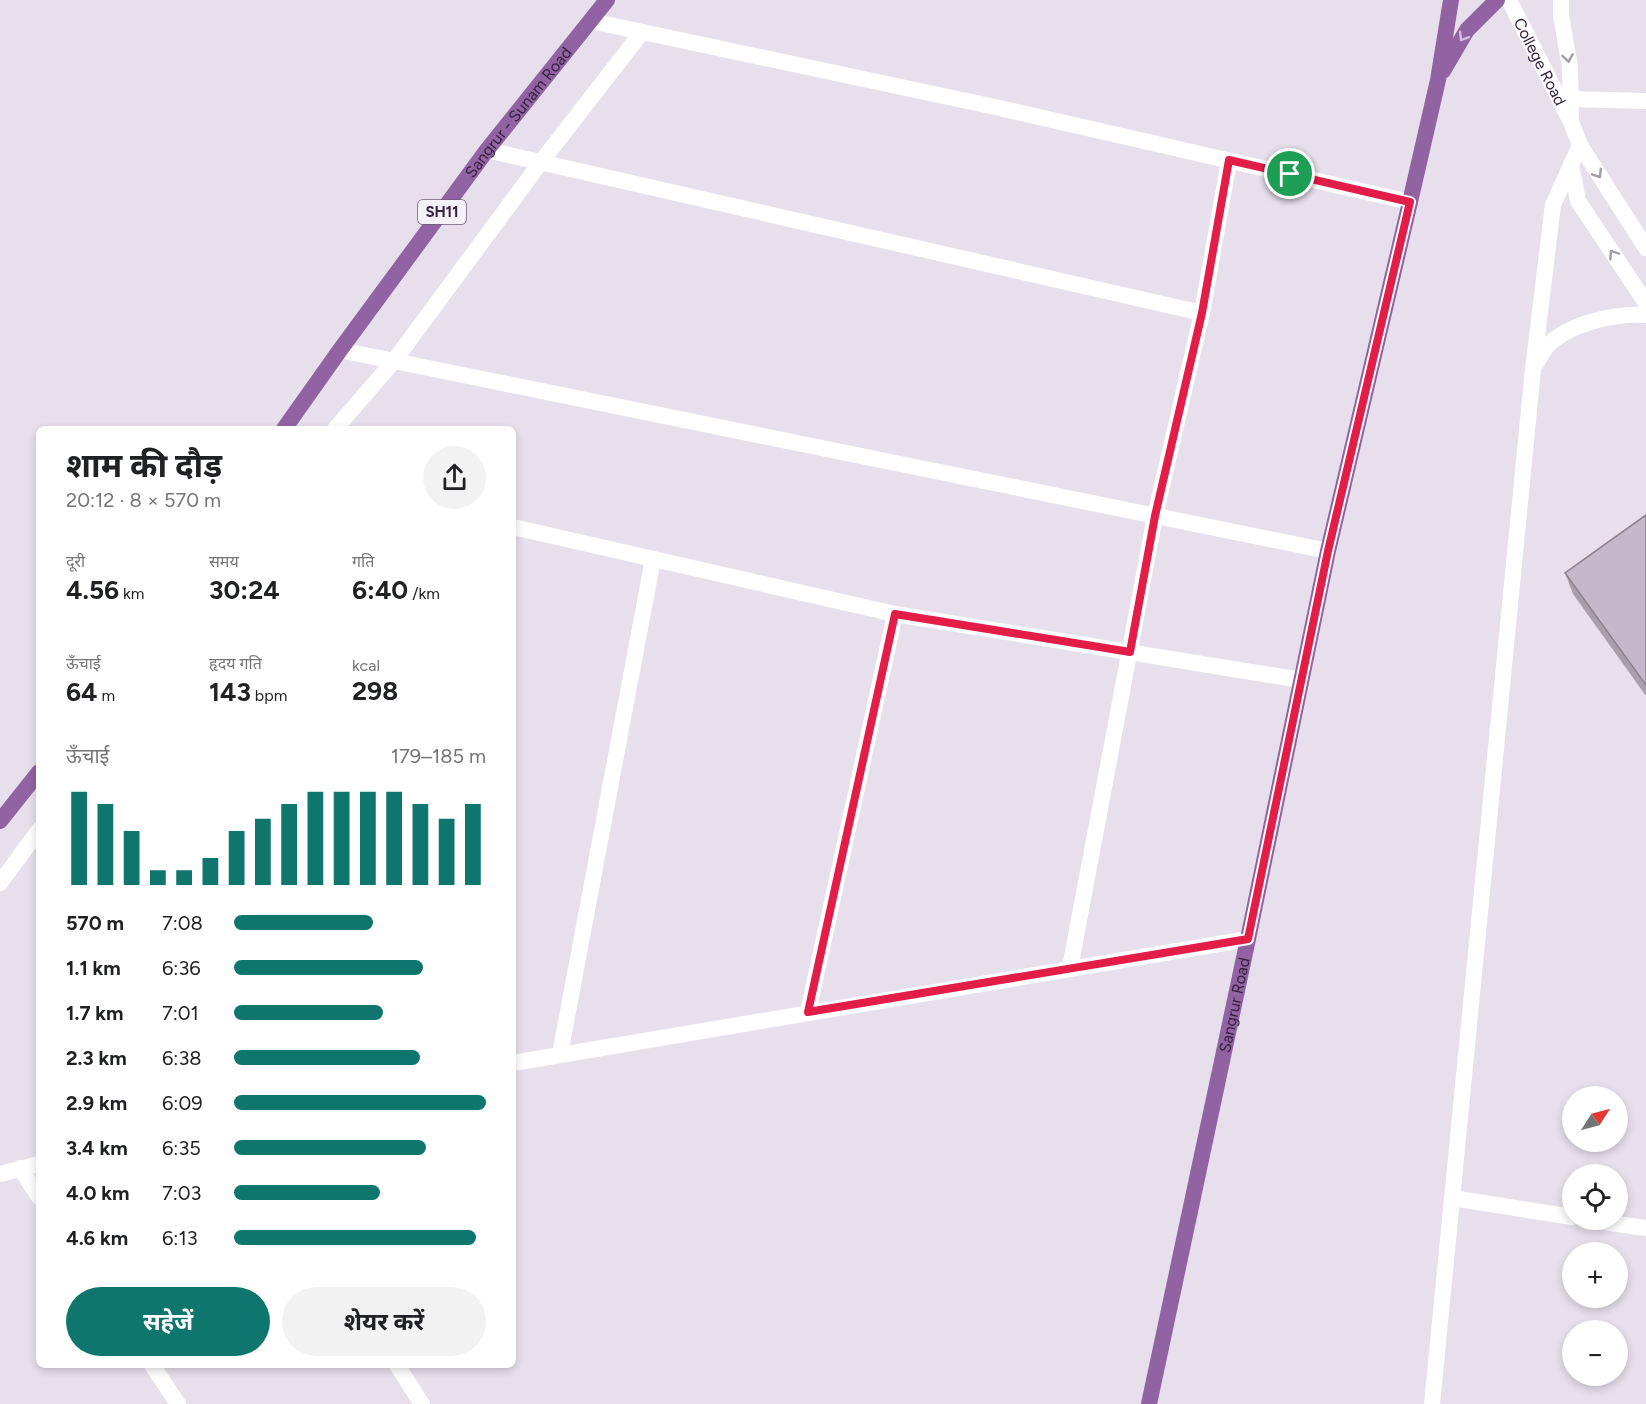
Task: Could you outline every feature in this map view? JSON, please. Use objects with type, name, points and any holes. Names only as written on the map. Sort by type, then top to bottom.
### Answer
[{"type":"main road","name":"Sangrur - Sunam Road","points":[[286,426],[487,150],[607,0]]},
{"type":"main road","name":"Sangrur Road","points":[[1149,1404],[1328,551],[1438,80],[1451,0]]},
{"type":"main road","name":"Sangrur Road","points":[[1438,80],[1467,30],[1497,0]]},
{"type":"main road","points":[[0,821],[36,776]]},
{"type":"street","name":"College Road","points":[[1509,0],[1571,122],[1580,145],[1646,248]]},
{"type":"street","name":"College Road","points":[[1562,0],[1561,16],[1570,67],[1571,122]]},
{"type":"street","points":[[591,21],[995,107],[1410,202]]},
{"type":"street","points":[[338,426],[394,361],[642,32]]},
{"type":"street","points":[[1570,99],[1646,101]]},
{"type":"street","points":[[1432,1404],[1533,369],[1553,205],[1580,145]]},
{"type":"street","points":[[487,150],[1202,313]]},
{"type":"street","points":[[1070,968],[1155,516],[1202,313],[1229,160]]},
{"type":"street","points":[[1571,165],[1578,201],[1646,303]]},
{"type":"street","points":[[1533,369],[1548,346],[1570,329],[1601,319],[1631,314],[1646,315]]},
{"type":"street","points":[[340,350],[1328,551]]},
{"type":"street","points":[[516,528],[895,614],[1301,680]]},
{"type":"street","points":[[560,1054],[653,559]]},
{"type":"street","points":[[808,1012],[895,614]]},
{"type":"street","points":[[0,884],[36,834]]},
{"type":"street","points":[[516,1062],[1248,939]]},
{"type":"street","points":[[0,1174],[36,1165]]},
{"type":"street","points":[[20,1168],[36,1192]]},
{"type":"street","points":[[1452,1198],[1562,1215]]},
{"type":"street","points":[[1628,1225],[1646,1228]]},
{"type":"street","points":[[154,1368],[178,1404]]},
{"type":"street","points":[[399,1368],[422,1404]]},
{"type":"building","points":[[1646,515],[1646,685],[1565,573]]},
{"type":"route","points":[[1229,160],[1290,174],[1410,202],[1328,551],[1248,939],[808,1012],[895,614],[1130,652],[1155,516],[1202,313],[1229,160]]}]
